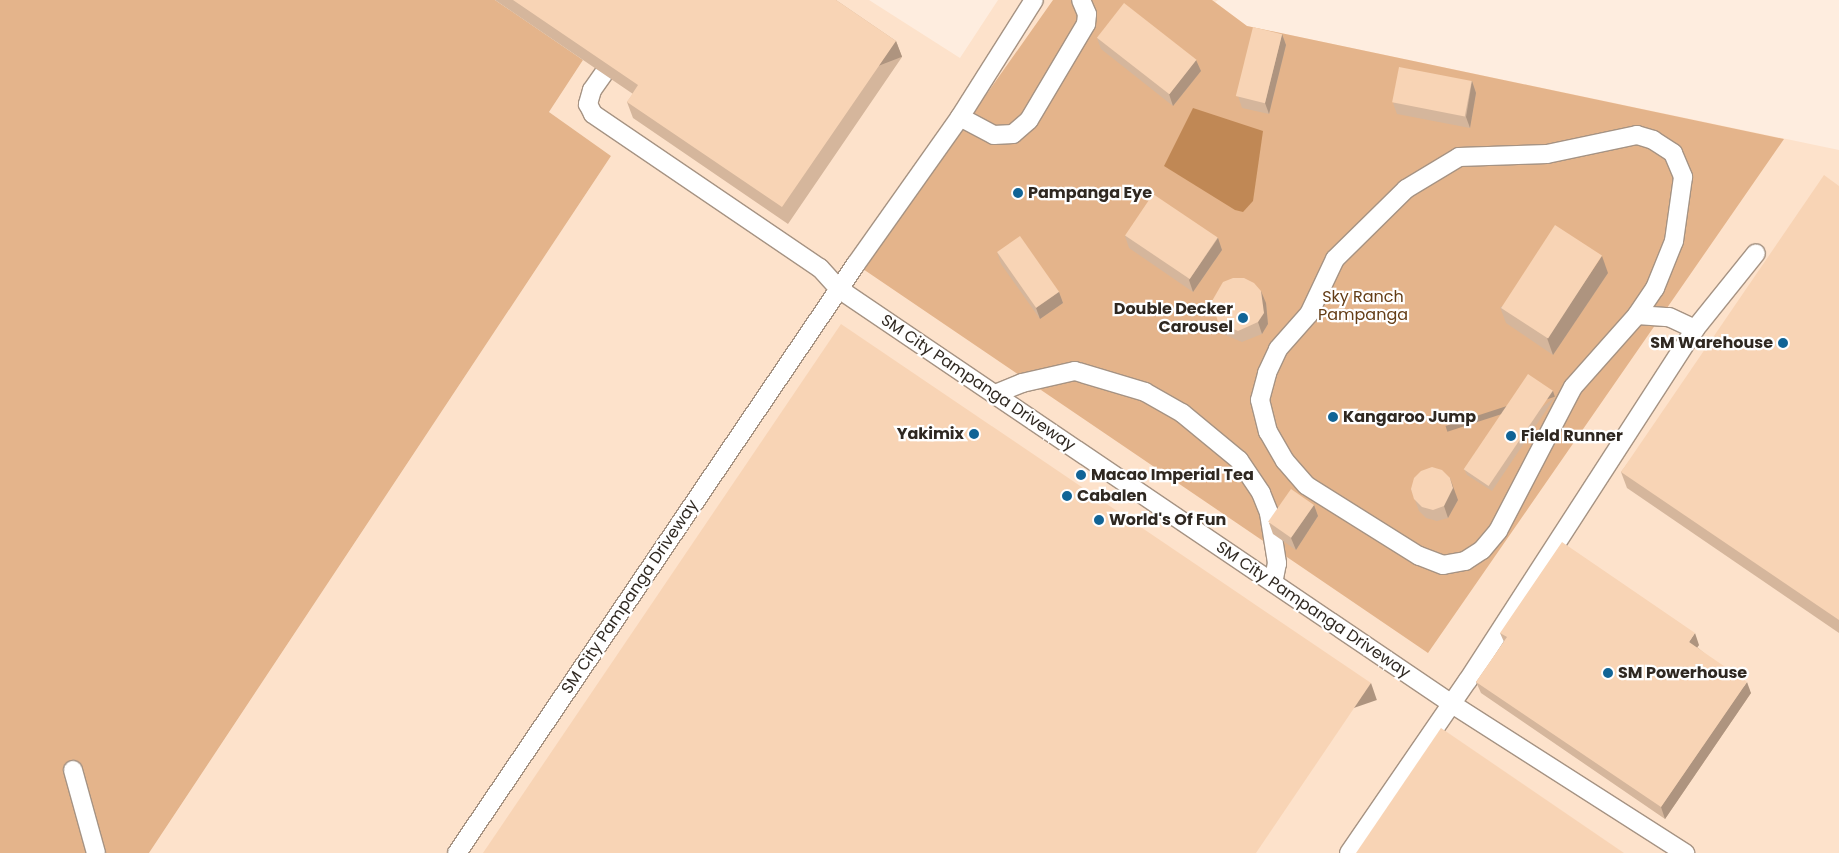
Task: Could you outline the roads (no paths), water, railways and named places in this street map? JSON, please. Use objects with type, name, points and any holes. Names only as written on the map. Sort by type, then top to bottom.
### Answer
[{"type":"lane","points":[[604,74],[592,90],[588,104],[593,114],[820,268],[839,288],[960,117],[1034,0]]},
{"type":"lane","points":[[960,117],[994,135],[1012,134],[1029,120],[1086,24],[1087,14],[1080,0]]},
{"type":"lane","points":[[1637,135],[1653,140],[1673,153],[1683,177],[1674,241],[1656,288],[1637,315],[1573,386],[1498,531],[1482,550],[1465,561],[1443,565],[1419,556],[1306,485],[1284,461],[1268,432],[1260,400],[1266,373],[1278,350],[1309,314],[1335,259],[1406,189],[1458,157],[1547,154],[1637,135]]},
{"type":"lane","points":[[1349,853],[1452,704],[1695,329],[1756,253]]},
{"type":"lane","name":"SM City Pampanga Driveway","points":[[457,853],[839,288],[1452,704],[1684,853]]},
{"type":"lane","points":[[1637,315],[1669,317],[1695,329]]},
{"type":"lane","points":[[995,394],[1022,382],[1075,371],[1145,392],[1182,413],[1239,460],[1261,493],[1269,513],[1277,563],[1273,583]]},
{"type":"lane","points":[[73,770],[96,853]]},
{"type":"place","name":"Pampanga Eye","points":[[1018,193]]},
{"type":"place","name":"Double Decker Carousel","points":[[1243,318]]},
{"type":"place","name":"SM Warehouse","points":[[1783,343]]},
{"type":"place","name":"Kangaroo Jump","points":[[1333,417]]},
{"type":"place","name":"Yakimix","points":[[974,434]]},
{"type":"place","name":"Field Runner","points":[[1511,436]]},
{"type":"place","name":"Macao Imperial Tea","points":[[1081,475]]},
{"type":"place","name":"Cabalen","points":[[1067,496]]},
{"type":"place","name":"World's Of Fun","points":[[1099,520]]},
{"type":"place","name":"SM Powerhouse","points":[[1608,673]]},
{"type":"park label","name":"Sky Ranch Pampanga","points":[[1363,306]]}]
